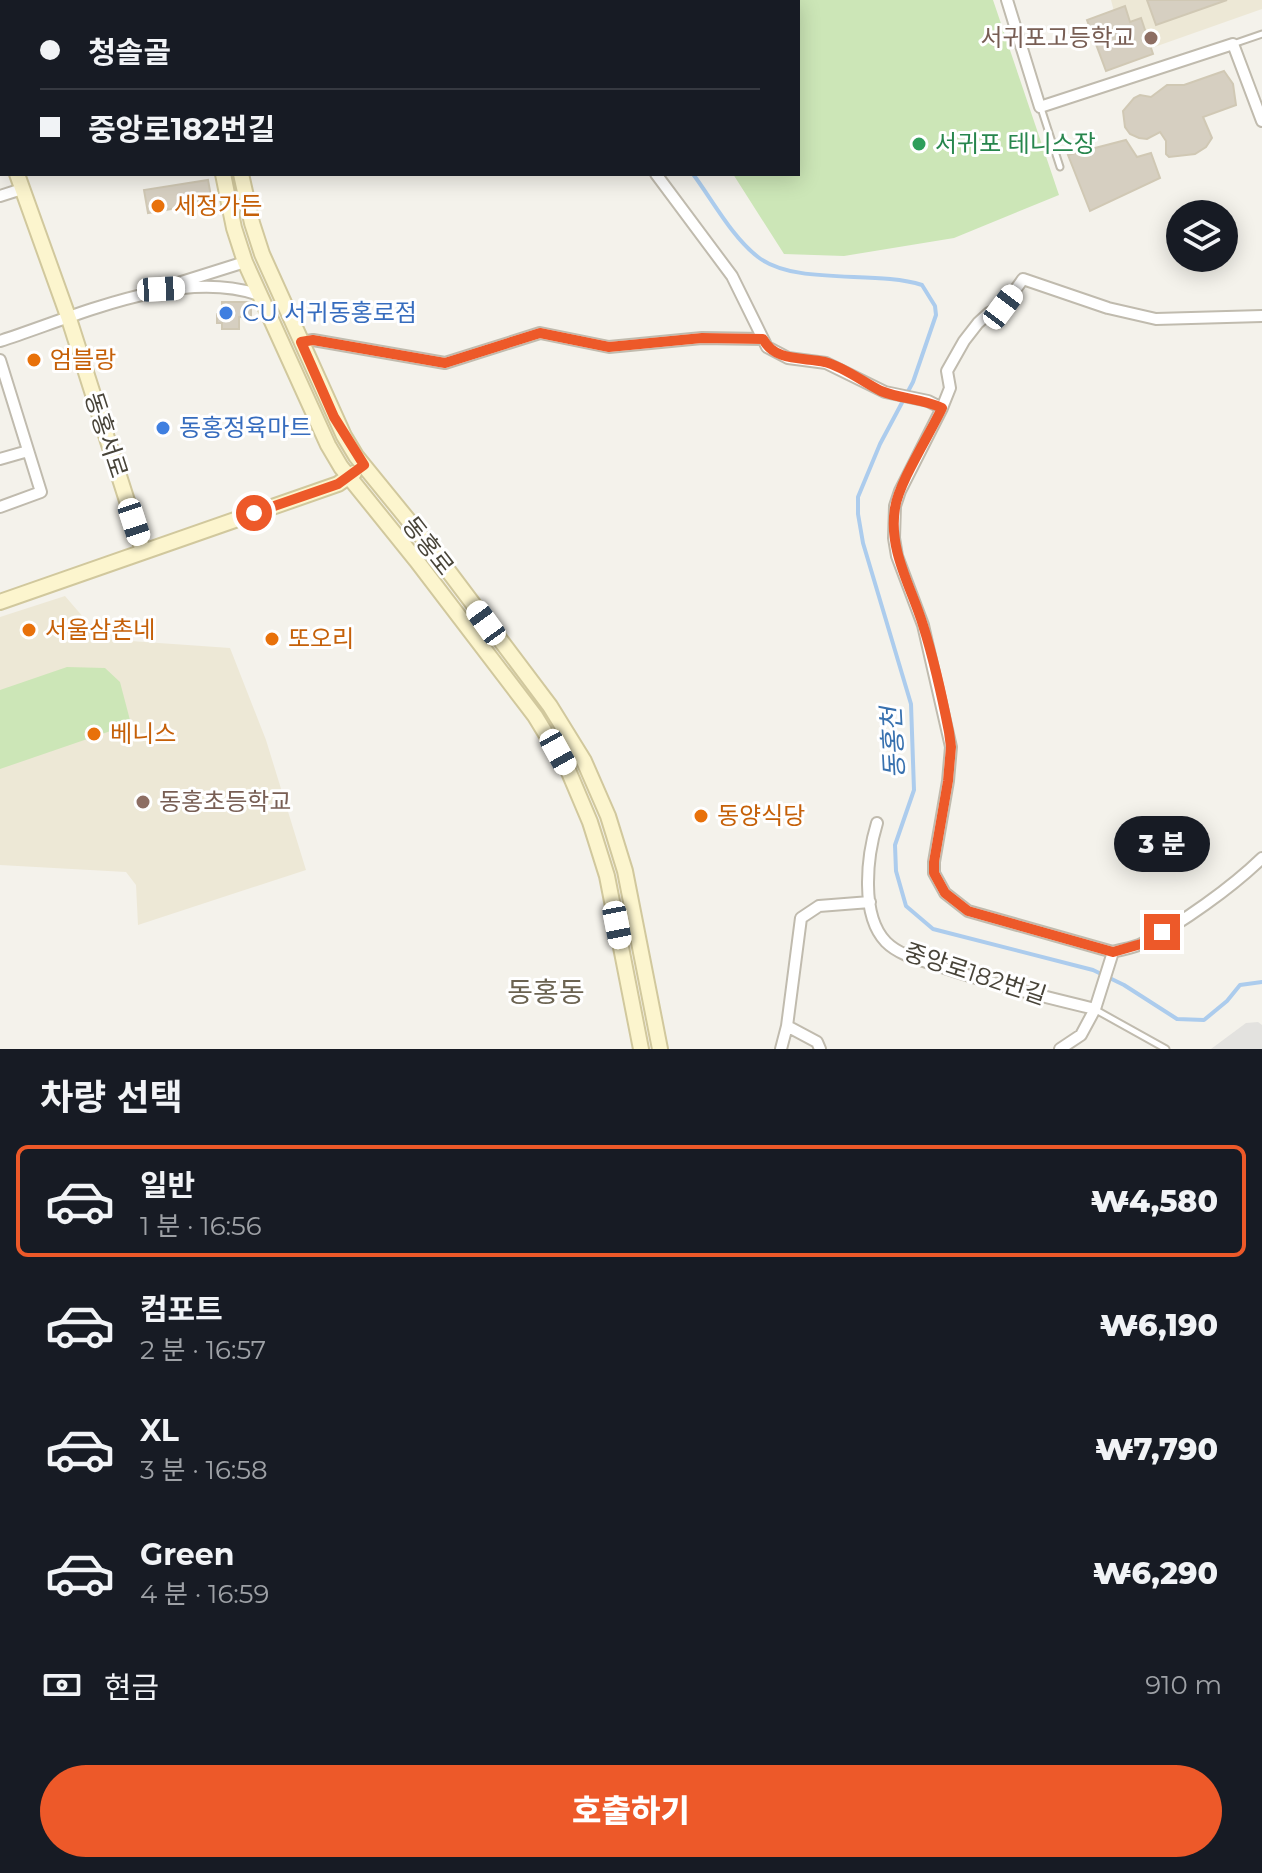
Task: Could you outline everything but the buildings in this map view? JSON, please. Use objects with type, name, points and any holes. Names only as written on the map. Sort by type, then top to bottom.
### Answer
[{"type":"main road","name":"동홍서로","points":[[18,176],[69,319],[143,551]]},
{"type":"main road","name":"동홍로","points":[[223,176],[245,262],[317,425],[341,467],[535,716],[568,770],[590,822],[607,876],[641,1049]]},
{"type":"main road","name":"동홍로","points":[[241,176],[262,254],[334,417],[364,465],[550,706],[584,761],[608,816],[625,871],[660,1049]]},
{"type":"main road","points":[[0,602],[338,484],[364,465]]},
{"type":"street","points":[[1007,0],[1040,107],[1233,44],[1262,121]]},
{"type":"street","points":[[657,176],[732,276],[767,347],[788,358],[826,363],[885,392],[928,401],[942,408]]},
{"type":"street","points":[[0,196],[22,189]]},
{"type":"street","points":[[0,341],[245,262]]},
{"type":"street","points":[[1262,316],[1156,319],[1108,308],[1023,279],[1003,307],[989,313],[978,323],[947,371],[950,388],[900,491],[894,522],[897,556],[923,625],[951,747],[934,873],[945,893],[968,911],[1113,952],[1141,944],[1162,932],[1238,881],[1262,858]]},
{"type":"street","points":[[161,289],[225,288],[259,295]]},
{"type":"street","points":[[301,342],[313,340],[445,363],[540,333],[609,347],[702,338],[763,339]]},
{"type":"street","points":[[0,360],[41,492],[0,507]]},
{"type":"street","points":[[0,459],[28,451]]},
{"type":"street","name":"중앙로182번길","points":[[877,823],[868,871],[870,902],[883,939],[898,952],[981,981],[1095,1009]]},
{"type":"street","points":[[781,1049],[787,1026],[801,918],[819,906],[870,902]]},
{"type":"street","points":[[1060,1049],[1081,1035],[1095,1009],[1113,952]]},
{"type":"street","points":[[787,1026],[810,1037],[820,1049]]},
{"type":"lane","points":[[1233,44],[1262,34]]},
{"type":"lane","points":[[1040,107],[1060,167]]},
{"type":"lane","points":[[1095,1009],[1166,1049]]},
{"type":"shaded area","name":"서귀포고등학교","points":[[1111,0],[1262,0],[1262,9],[1126,57]]},
{"type":"shaded area","name":"동홍초등학교","points":[[65,596],[102,639],[230,648],[266,740],[306,870],[138,925],[136,885],[126,872],[0,865],[0,617]]},
{"type":"shaded area","points":[[1258,1022],[1262,1025],[1262,1049],[1211,1049],[1246,1023]]},
{"type":"green space","name":"서귀포 테니스장","points":[[800,0],[993,0],[1059,195],[954,238],[844,256],[784,254],[734,176],[800,176]]},
{"type":"green space","points":[[67,667],[105,668],[120,682],[131,724],[0,769],[0,690]]},
{"type":"waterway","name":"동홍천","points":[[694,176],[740,239],[758,257],[774,266],[814,275],[882,278],[922,285],[935,306],[936,315],[913,382],[880,444],[858,497],[863,543],[911,704],[914,790],[895,845],[896,871],[906,906],[933,929],[1093,970],[1124,985],[1177,1019],[1204,1020],[1227,1001],[1240,985],[1262,982]]},
{"type":"place","name":"서귀포고등학교","points":[[1151,38]]},
{"type":"place","name":"서귀포 테니스장","points":[[919,144]]},
{"type":"place","name":"세정가든","points":[[158,206]]},
{"type":"place","name":"CU 서귀동홍로점","points":[[226,313]]},
{"type":"place","name":"엄블랑","points":[[34,360]]},
{"type":"place","name":"동홍정육마트","points":[[163,428]]},
{"type":"place","name":"서울삼촌네","points":[[29,630]]},
{"type":"place","name":"또오리","points":[[272,639]]},
{"type":"place","name":"베니스","points":[[94,734]]},
{"type":"place","name":"동홍초등학교","points":[[143,802]]},
{"type":"place","name":"동양식당","points":[[701,816]]},
{"type":"district","name":"동홍동","points":[[546,992]]},
{"type":"route","points":[[254,513],[338,484],[364,465],[334,417],[301,342],[313,340],[445,363],[540,333],[609,347],[702,338],[763,339],[767,347],[788,358],[826,363],[885,392],[928,401],[942,408],[900,491],[895,506],[894,538],[897,556],[923,625],[951,747],[934,873],[945,893],[968,911],[1113,952],[1141,944],[1162,932]]}]
